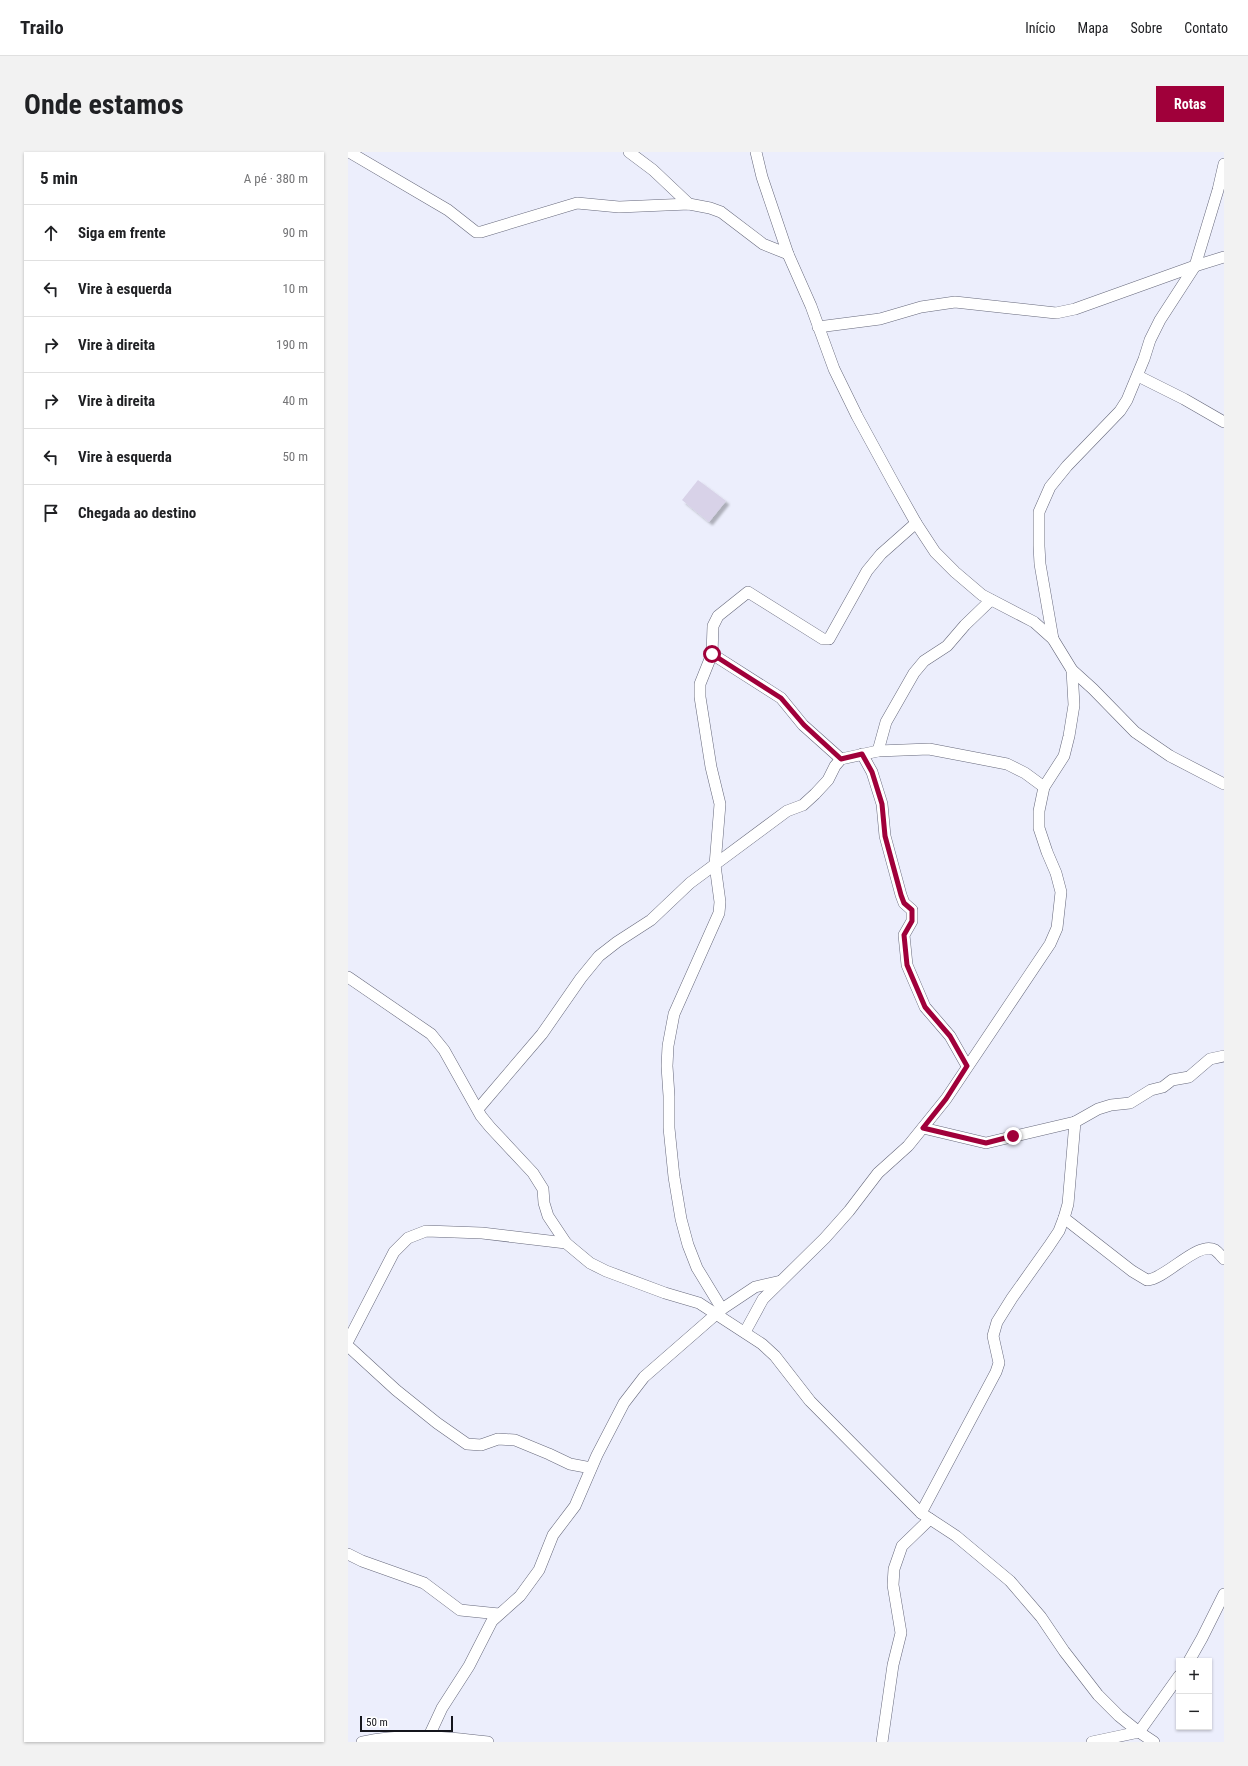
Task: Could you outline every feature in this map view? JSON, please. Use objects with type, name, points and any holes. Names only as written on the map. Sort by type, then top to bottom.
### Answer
[{"type":"street","points":[[349,152],[448,210],[476,232],[481,232],[577,203],[619,207],[689,204],[710,208],[721,212],[763,244],[788,254]]},
{"type":"street","points":[[629,152],[653,170],[689,204]]},
{"type":"street","points":[[756,152],[762,177],[788,254],[811,306],[834,369],[857,416],[916,523],[935,552],[982,595],[1034,622],[1053,639],[1072,670],[1135,732],[1170,756],[1224,784]]},
{"type":"street","points":[[1053,639],[1040,564],[1040,512],[1050,487],[1086,444],[1120,411],[1128,400],[1150,340],[1160,320],[1195,266],[1218,190],[1224,164]]},
{"type":"street","points":[[818,327],[880,319],[920,307],[955,302],[1056,313],[1075,309],[1224,257]]},
{"type":"street","points":[[1138,376],[1184,399],[1224,422]]},
{"type":"street","points":[[719,1311],[697,1268],[688,1245],[681,1219],[674,1178],[669,1128],[667,1066],[668,1046],[674,1014],[720,913],[715,865],[720,804],[711,767],[700,697],[700,684],[712,654],[713,626],[718,616],[748,592],[752,593],[823,639],[829,639],[866,571],[881,554],[916,523]]},
{"type":"street","points":[[878,751],[886,722],[914,673],[924,661],[947,646],[965,625],[992,600]]},
{"type":"street","points":[[712,654],[781,698],[804,725],[841,759]]},
{"type":"street","points":[[745,1332],[763,1299],[825,1238],[849,1211],[878,1173],[908,1146],[946,1099],[1050,944],[1057,928],[1061,892],[1056,873],[1039,828],[1039,811],[1044,787],[1064,756],[1074,705],[1072,670]]},
{"type":"street","points":[[478,1109],[542,1034],[581,978],[599,956],[617,942],[651,920],[690,884],[786,811],[803,805],[828,780],[835,766],[841,759],[878,751],[929,749],[1007,764],[1025,773],[1044,787]]},
{"type":"street","points":[[862,754],[872,772],[882,804],[885,836],[901,895],[904,903],[912,910],[912,921],[904,935],[907,965],[925,1007],[950,1036],[967,1066]]},
{"type":"street","points":[[348,977],[431,1034],[444,1050],[490,1127],[533,1173],[543,1189],[544,1203],[548,1216],[566,1243],[590,1263],[606,1271],[719,1311],[775,1356],[810,1401],[925,1516],[956,1536],[1010,1580],[1041,1617],[1064,1651],[1098,1694],[1119,1716],[1154,1742]]},
{"type":"street","points":[[923,1128],[986,1143],[1075,1122],[1098,1109],[1111,1105],[1130,1103],[1151,1090],[1163,1087],[1172,1080],[1189,1077],[1210,1059],[1224,1056]]},
{"type":"street","points":[[882,1742],[893,1665],[901,1633],[893,1585],[894,1569],[902,1546],[925,1516],[996,1372],[999,1363],[993,1336],[997,1322],[1059,1231],[1068,1204],[1075,1122]]},
{"type":"street","points":[[1064,1218],[1132,1271],[1147,1280],[1161,1276],[1189,1255],[1209,1248],[1214,1250],[1224,1259]]},
{"type":"street","points":[[348,1341],[391,1257],[408,1238],[426,1231],[482,1233],[566,1243]]},
{"type":"street","points":[[430,1736],[442,1708],[469,1666],[492,1621],[520,1596],[539,1570],[553,1535],[575,1506],[591,1468],[624,1403],[644,1377],[719,1311],[755,1287],[781,1281]]},
{"type":"street","points":[[348,1346],[396,1390],[437,1423],[467,1444],[481,1446],[498,1439],[515,1440],[570,1464],[591,1468]]},
{"type":"street","points":[[348,1554],[362,1561],[424,1583],[460,1610],[499,1614]]},
{"type":"street","points":[[1190,1658],[1202,1638],[1224,1594]]},
{"type":"street","points":[[1092,1742],[1139,1732],[1176,1680]]},
{"type":"street","points":[[362,1742],[381,1738],[430,1736],[488,1742]]},
{"type":"building","points":[[698,480],[726,501],[709,522],[682,500]]},
{"type":"route","points":[[712,654],[781,698],[804,725],[841,759],[862,754],[872,772],[882,804],[885,836],[901,895],[904,903],[912,910],[912,921],[904,935],[907,965],[925,1007],[950,1036],[967,1066],[946,1099],[923,1128],[986,1143],[1013,1136]]}]
